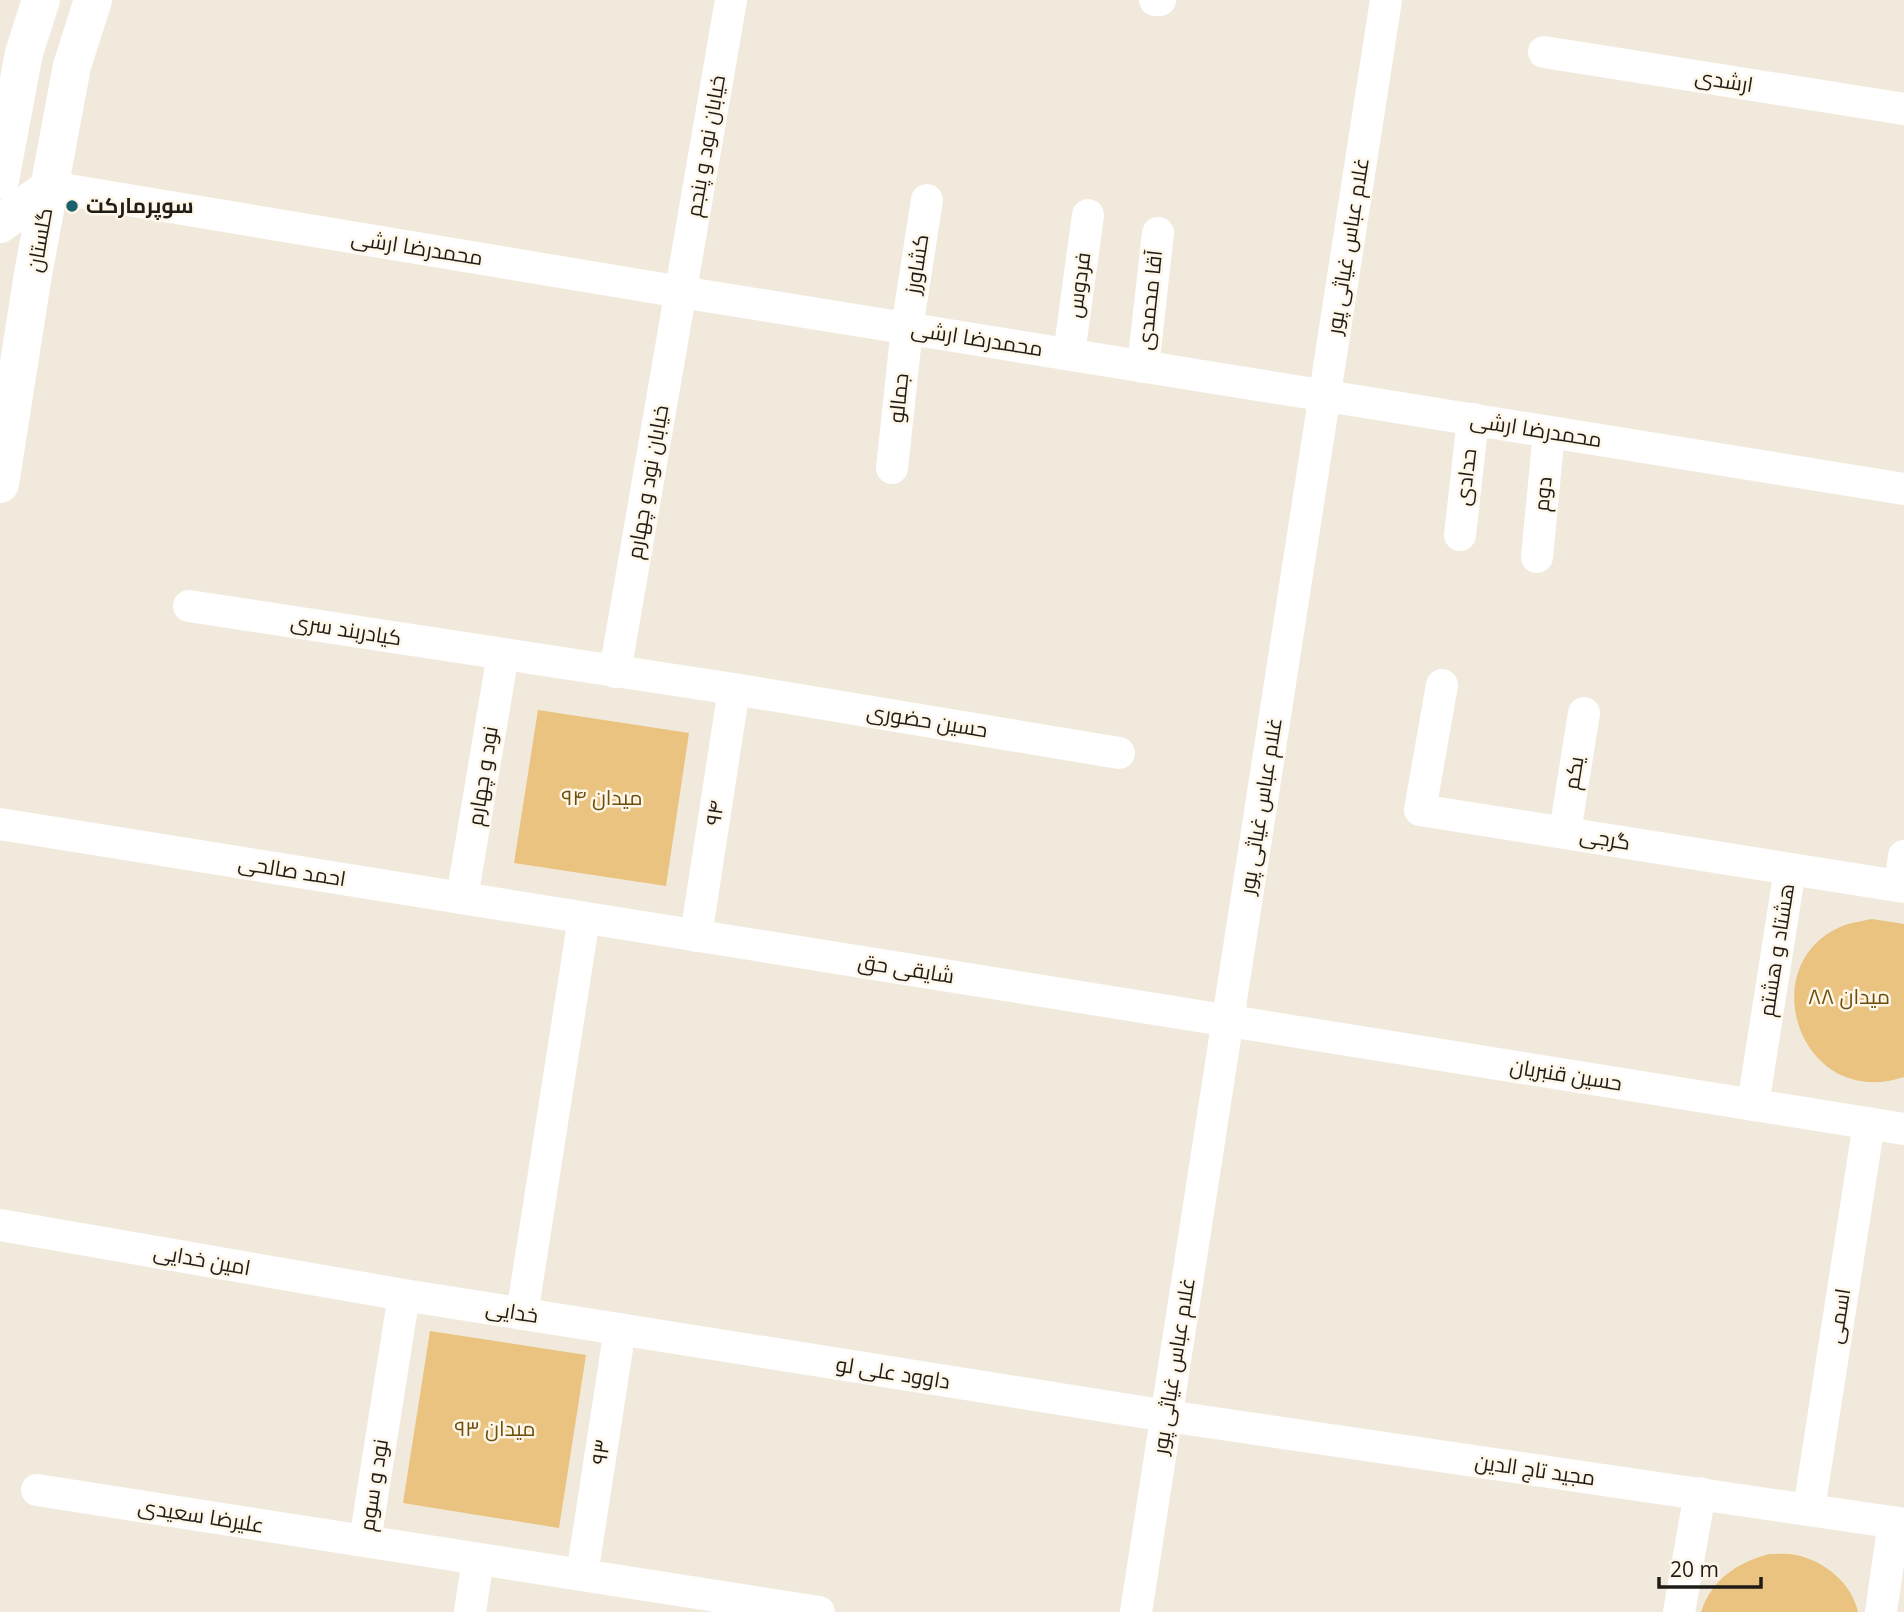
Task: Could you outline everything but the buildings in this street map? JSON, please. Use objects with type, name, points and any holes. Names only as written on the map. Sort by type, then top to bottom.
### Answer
[{"type":"main road","points":[[0,180],[24,53],[41,0]]},
{"type":"main road","name":"گلستان","points":[[0,484],[72,66],[93,0]]},
{"type":"main road","points":[[0,187],[50,187]]},
{"type":"main road","points":[[0,224],[50,187]]},
{"type":"street","name":"خیابان نود و پنجم","points":[[681,292],[731,0]]},
{"type":"street","name":"غلام عباس غیاثی ‌پور","points":[[1136,1612],[1386,0]]},
{"type":"street","name":"ارشدی","points":[[1544,52],[1904,109]]},
{"type":"street","name":"محمدرضا ارشی","points":[[50,187],[681,292],[1904,489]]},
{"type":"street","name":"کشاورز","points":[[907,328],[927,200]]},
{"type":"street","name":"فردوس","points":[[1069,354],[1088,215]]},
{"type":"street","name":"آقا محمدی","points":[[1143,367],[1158,233]]},
{"type":"street","name":"خیابان نود و چهارم","points":[[615,672],[681,292]]},
{"type":"street","name":"جمالو","points":[[892,468],[907,328]]},
{"type":"street","name":"حدادی","points":[[1460,535],[1473,419]]},
{"type":"street","name":"دوم","points":[[1537,557],[1549,432]]},
{"type":"street","name":"کیادربند سری","points":[[189,606],[615,672]]},
{"type":"street","name":"نود و چهارم","points":[[462,898],[503,654]]},
{"type":"street","name":"حسین حضوری","points":[[615,672],[1119,753]]},
{"type":"street","name":"گرجی","points":[[1442,685],[1420,810],[1790,869]]},
{"type":"street","name":"۹۴","points":[[696,936],[734,690]]},
{"type":"street","name":"یکم","points":[[1564,832],[1584,713]]},
{"type":"street","name":"احمد صالحی","points":[[0,824],[584,918]]},
{"type":"street","name":"هشتاد و هشتم","points":[[1753,1105],[1790,869],[1903,876]]},
{"type":"street","name":"شایقی حق","points":[[584,918],[1228,1020]]},
{"type":"street","points":[[522,1314],[584,918]]},
{"type":"street","name":"حسین قنبریان","points":[[1228,1020],[1904,1129]]},
{"type":"street","name":"اسمی","points":[[1809,1508],[1869,1123]]},
{"type":"street","name":"امین خدایی","points":[[0,1225],[404,1295]]},
{"type":"street","name":"خدایی","points":[[404,1295],[620,1329]]},
{"type":"street","name":"نود و سوم","points":[[404,1295],[365,1541],[819,1612]]},
{"type":"street","name":"داوود علی لو","points":[[620,1329],[1167,1416]]},
{"type":"street","name":"۹۳","points":[[582,1575],[620,1329]]},
{"type":"street","name":"مجید تاج الدین","points":[[1167,1416],[1899,1523]]},
{"type":"street","name":"علیرضا سعیدی","points":[[37,1490],[365,1541]]},
{"type":"street","points":[[1679,1612],[1700,1493]]},
{"type":"street","points":[[1881,1612],[1899,1523]]},
{"type":"street","points":[[470,1612],[478,1559]]},
{"type":"green space","name":"میدان ۹۴","points":[[538,710],[689,733],[666,886],[514,863]]},
{"type":"green space","name":"میدان ۸۸","points":[[1872,919],[1904,924],[1904,1077],[1867,1082],[1837,1073],[1814,1054],[1800,1028],[1794,998],[1799,969],[1816,943],[1845,925]]},
{"type":"green space","name":"میدان ۹۳","points":[[430,1331],[586,1355],[559,1528],[403,1503]]},
{"type":"green space","points":[[1769,1554],[1796,1555],[1817,1562],[1843,1583],[1855,1601],[1858,1612],[1701,1612],[1712,1590],[1727,1574],[1746,1562]]},
{"type":"place","name":"سوپرمارکت","points":[[72,206]]}]
